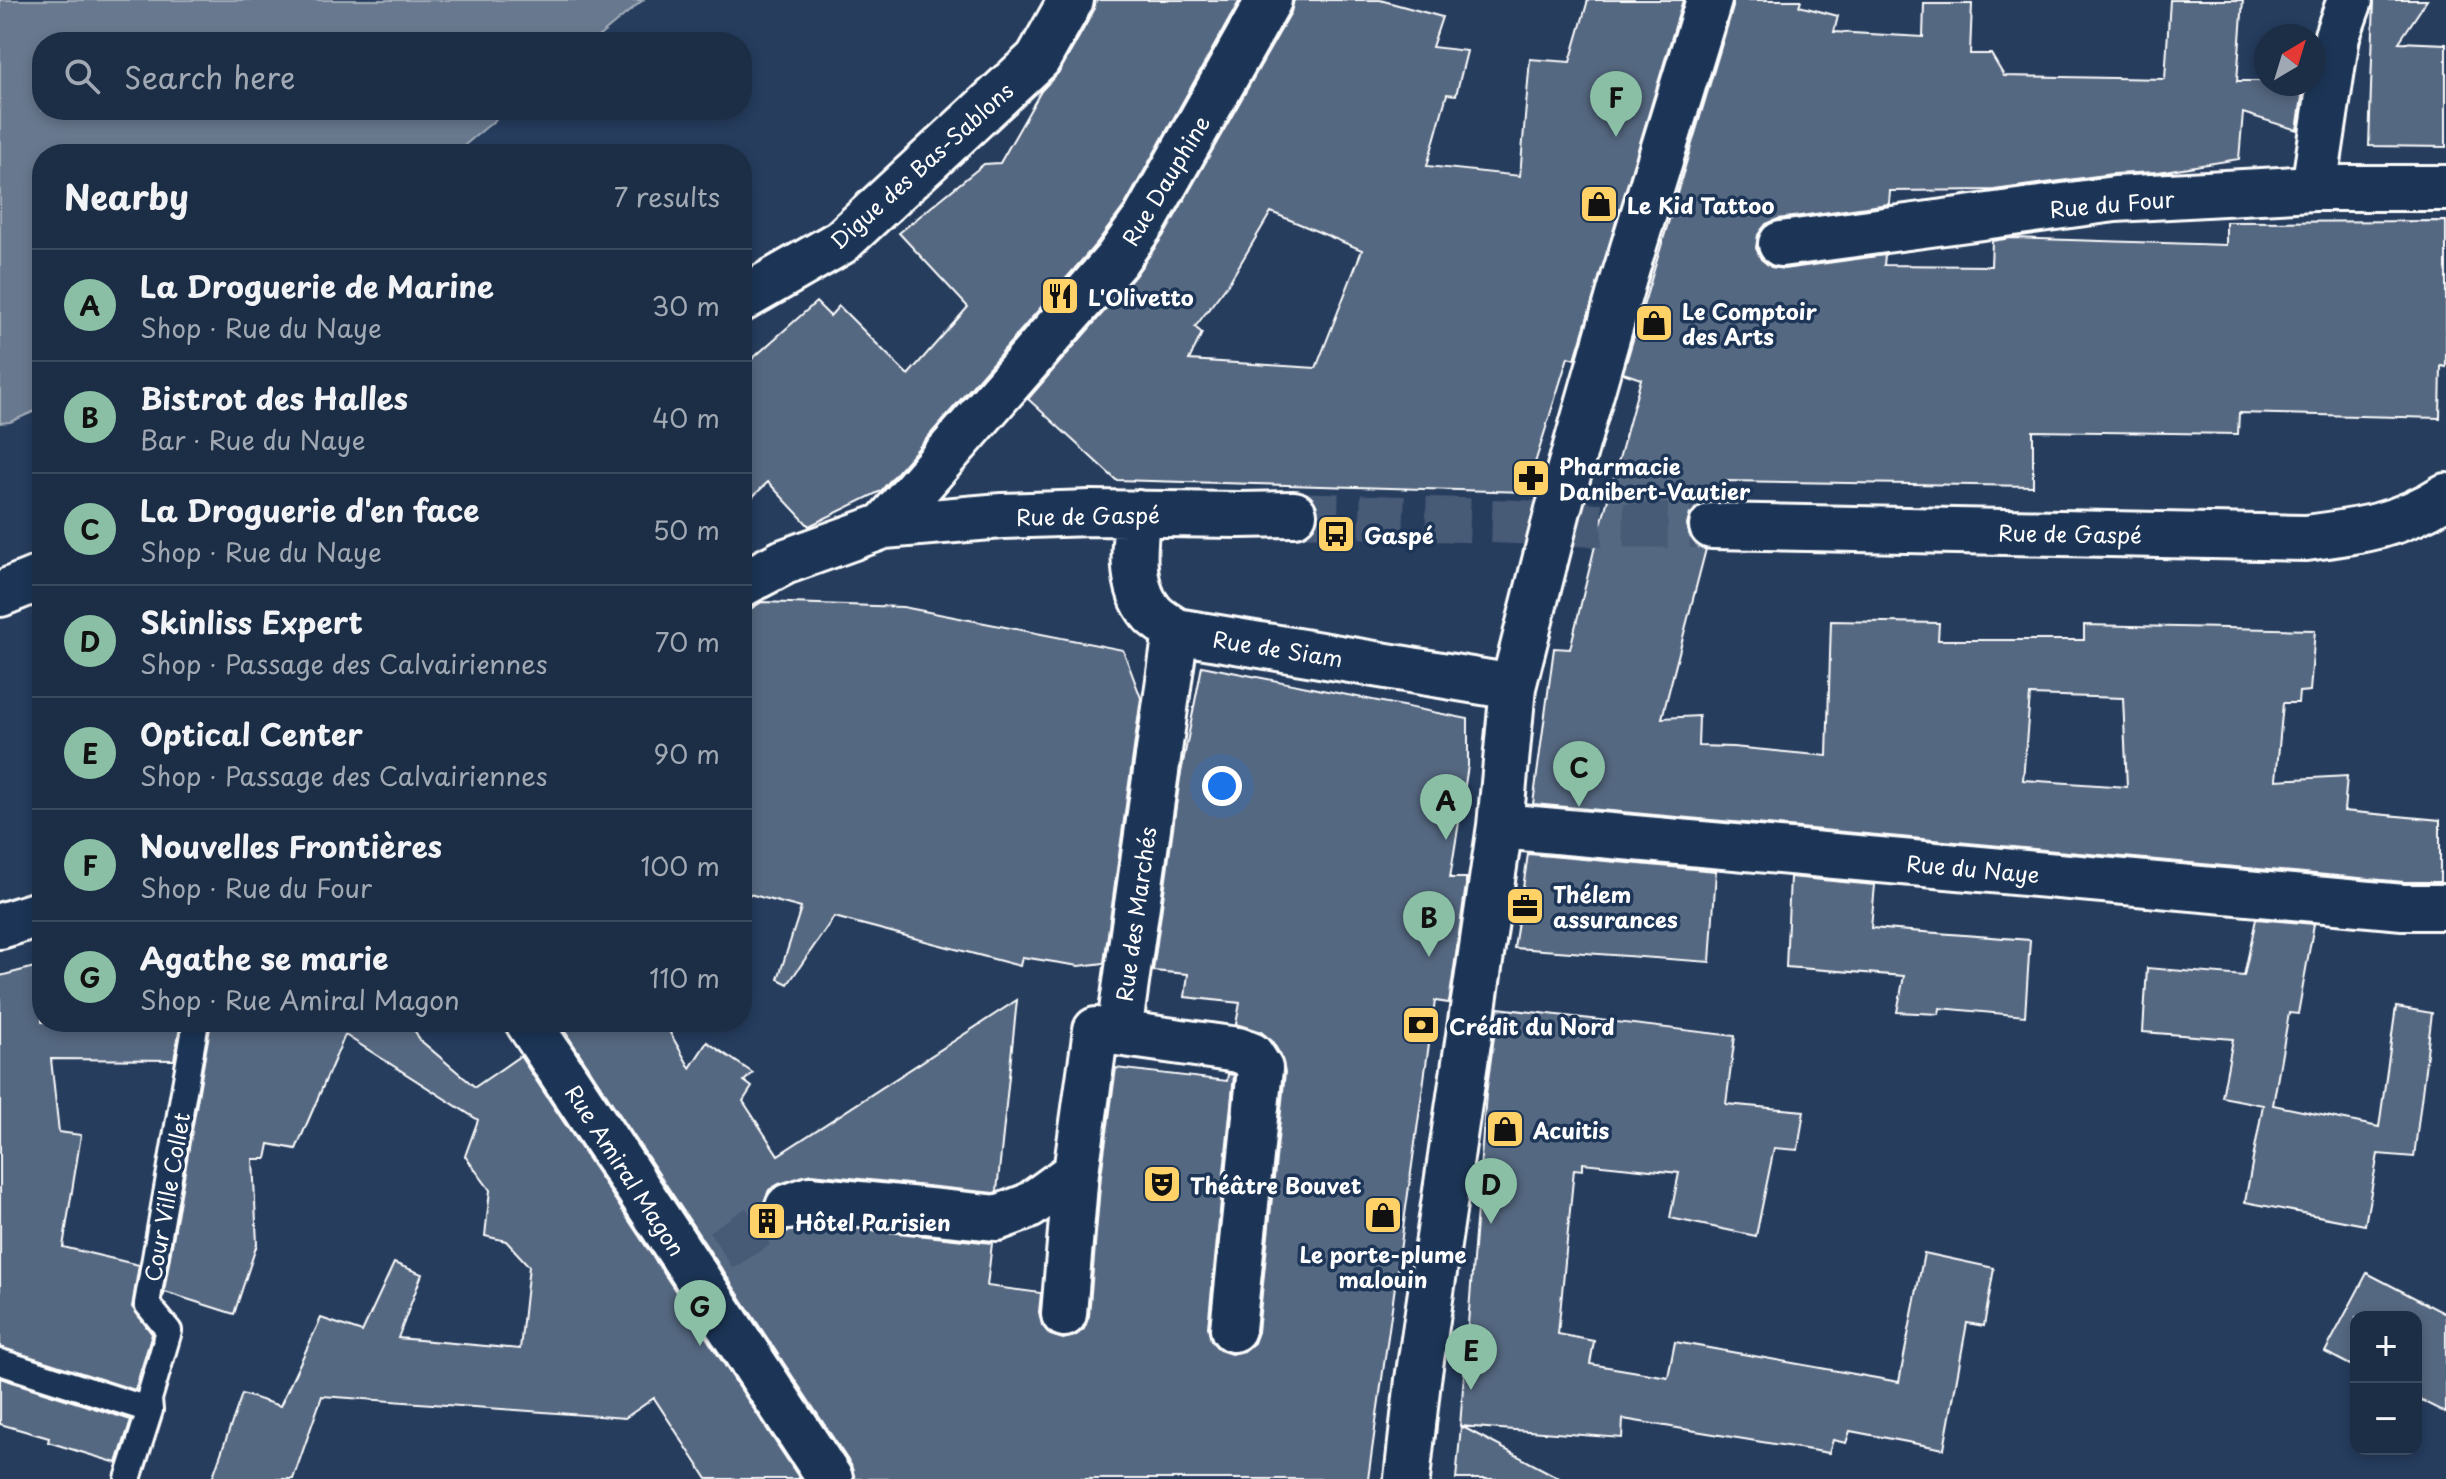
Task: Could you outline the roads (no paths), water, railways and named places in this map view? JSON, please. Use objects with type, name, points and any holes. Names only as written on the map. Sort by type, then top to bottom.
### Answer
[{"type":"street","name":"Digue des Bas-Sablons","points":[[752,293],[841,242],[1038,59],[1071,0]]},
{"type":"street","name":"Rue Dauphine","points":[[884,526],[1116,260],[1146,218],[1269,0]]},
{"type":"street","points":[[1407,1479],[1418,1380],[1500,826],[1513,687],[1558,510],[1620,292],[1709,0]]},
{"type":"street","points":[[2314,188],[2337,36],[2350,0]]},
{"type":"street","name":"Rue du Four","points":[[1781,244],[2115,199],[2314,188],[2446,188]]},
{"type":"street","name":"Rue de Gaspé","points":[[1712,526],[2306,538],[2393,523],[2439,509]]},
{"type":"street","points":[[1138,513],[1134,555],[1141,594],[1149,610],[1176,631]]},
{"type":"street","name":"Rue de Gaspé","points":[[884,526],[1002,516],[1294,514]]},
{"type":"street","points":[[752,579],[784,562],[884,526]]},
{"type":"street","points":[[0,594],[32,581]]},
{"type":"street","name":"Rue de Siam","points":[[1176,631],[1513,687]]},
{"type":"street","name":"Rue des Marchés","points":[[1064,1314],[1076,1172],[1096,1030],[1119,1032],[1176,631]]},
{"type":"street","name":"Rue du Naye","points":[[1500,826],[2403,907],[2446,907]]},
{"type":"street","points":[[0,926],[32,916]]},
{"type":"street","name":"Rue Amiral Magon","points":[[536,1032],[707,1260],[830,1479]]},
{"type":"street","points":[[1119,1032],[1238,1050],[1251,1055],[1260,1069],[1233,1329]]},
{"type":"street","points":[[788,1207],[810,1199],[997,1218],[1029,1206],[1076,1172]]},
{"type":"lane","name":"Cour Ville Collet","points":[[128,1479],[150,1410],[149,1399],[169,1331],[147,1304],[194,1032]]},
{"type":"lane","points":[[0,1362],[150,1410]]},
{"type":"water","points":[[0,0],[643,0],[604,32],[32,32],[32,120],[495,120],[466,144],[32,144],[32,412],[0,423]]},
{"type":"tunnel","points":[[1294,514],[1712,526]]},
{"type":"tunnel","points":[[721,1250],[788,1207]]},
{"type":"place","name":"Nouvelles Frontières","points":[[1616,137]]},
{"type":"place","name":"Le Kid Tattoo","points":[[1599,204]]},
{"type":"place","name":"L'Olivetto","points":[[1060,296]]},
{"type":"place","name":"Le Comptoir des Arts","points":[[1654,323]]},
{"type":"place","name":"Pharmacie Danibert-Vautier","points":[[1531,478]]},
{"type":"place","name":"Gaspé","points":[[1336,534]]},
{"type":"place","name":"La Droguerie d'en face","points":[[1579,807]]},
{"type":"place","name":"La Droguerie de Marine","points":[[1446,840]]},
{"type":"place","name":"Thélem assurances","points":[[1525,906]]},
{"type":"place","name":"Bistrot des Halles","points":[[1429,957]]},
{"type":"place","name":"Crédit du Nord","points":[[1421,1025]]},
{"type":"place","name":"Acuitis","points":[[1505,1129]]},
{"type":"place","name":"Théâtre Bouvet","points":[[1162,1184]]},
{"type":"place","name":"Le porte-plume malouin","points":[[1383,1215]]},
{"type":"place","name":"Hôtel Parisien","points":[[767,1221]]},
{"type":"place","name":"Skinliss Expert","points":[[1491,1224]]},
{"type":"place","name":"Agathe se marie","points":[[700,1346]]},
{"type":"place","name":"Optical Center","points":[[1471,1390]]}]
